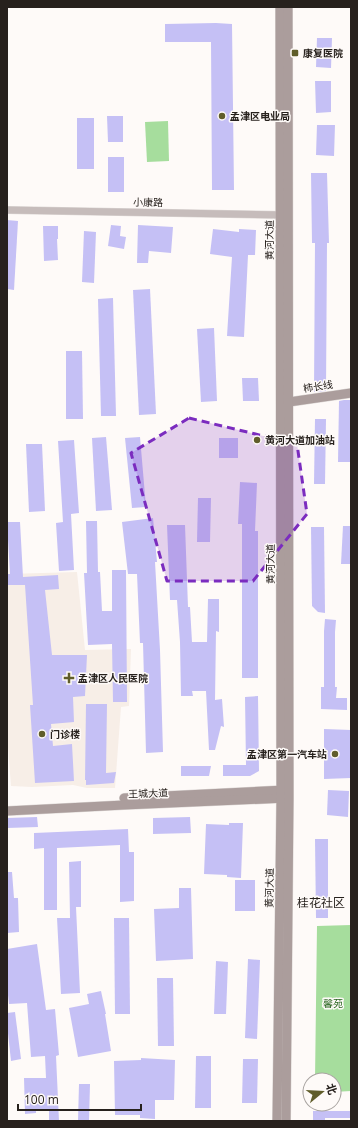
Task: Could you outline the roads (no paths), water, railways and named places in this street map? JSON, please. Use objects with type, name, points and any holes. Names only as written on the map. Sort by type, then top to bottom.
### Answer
[{"type":"main road","name":"黄河大道","points":[[280,7],[286,1121]]},
{"type":"main road","name":"黄河大道","points":[[277,1121],[285,794],[289,402],[288,7]]},
{"type":"main road","name":"柿长线","points":[[289,402],[351,392]]},
{"type":"main road","name":"王城大道","points":[[7,805],[285,794]]},
{"type":"main road","name":"王城大道","points":[[7,811],[285,794]]},
{"type":"street","name":"小康路","points":[[7,210],[288,215]]},
{"type":"place","name":"康复医院","points":[[295,53]]},
{"type":"place","name":"孟津区电业局","points":[[222,116]]},
{"type":"place","name":"黄河大道加油站","points":[[257,440]]},
{"type":"place","name":"孟津区人民医院","points":[[69,678]]},
{"type":"place","name":"门诊楼","points":[[42,734]]},
{"type":"place","name":"孟津区第一汽车站","points":[[335,754]]},
{"type":"district","name":"桂花社区","points":[[321,902]]},
{"type":"park label","name":"馨苑","points":[[333,1003]]}]
